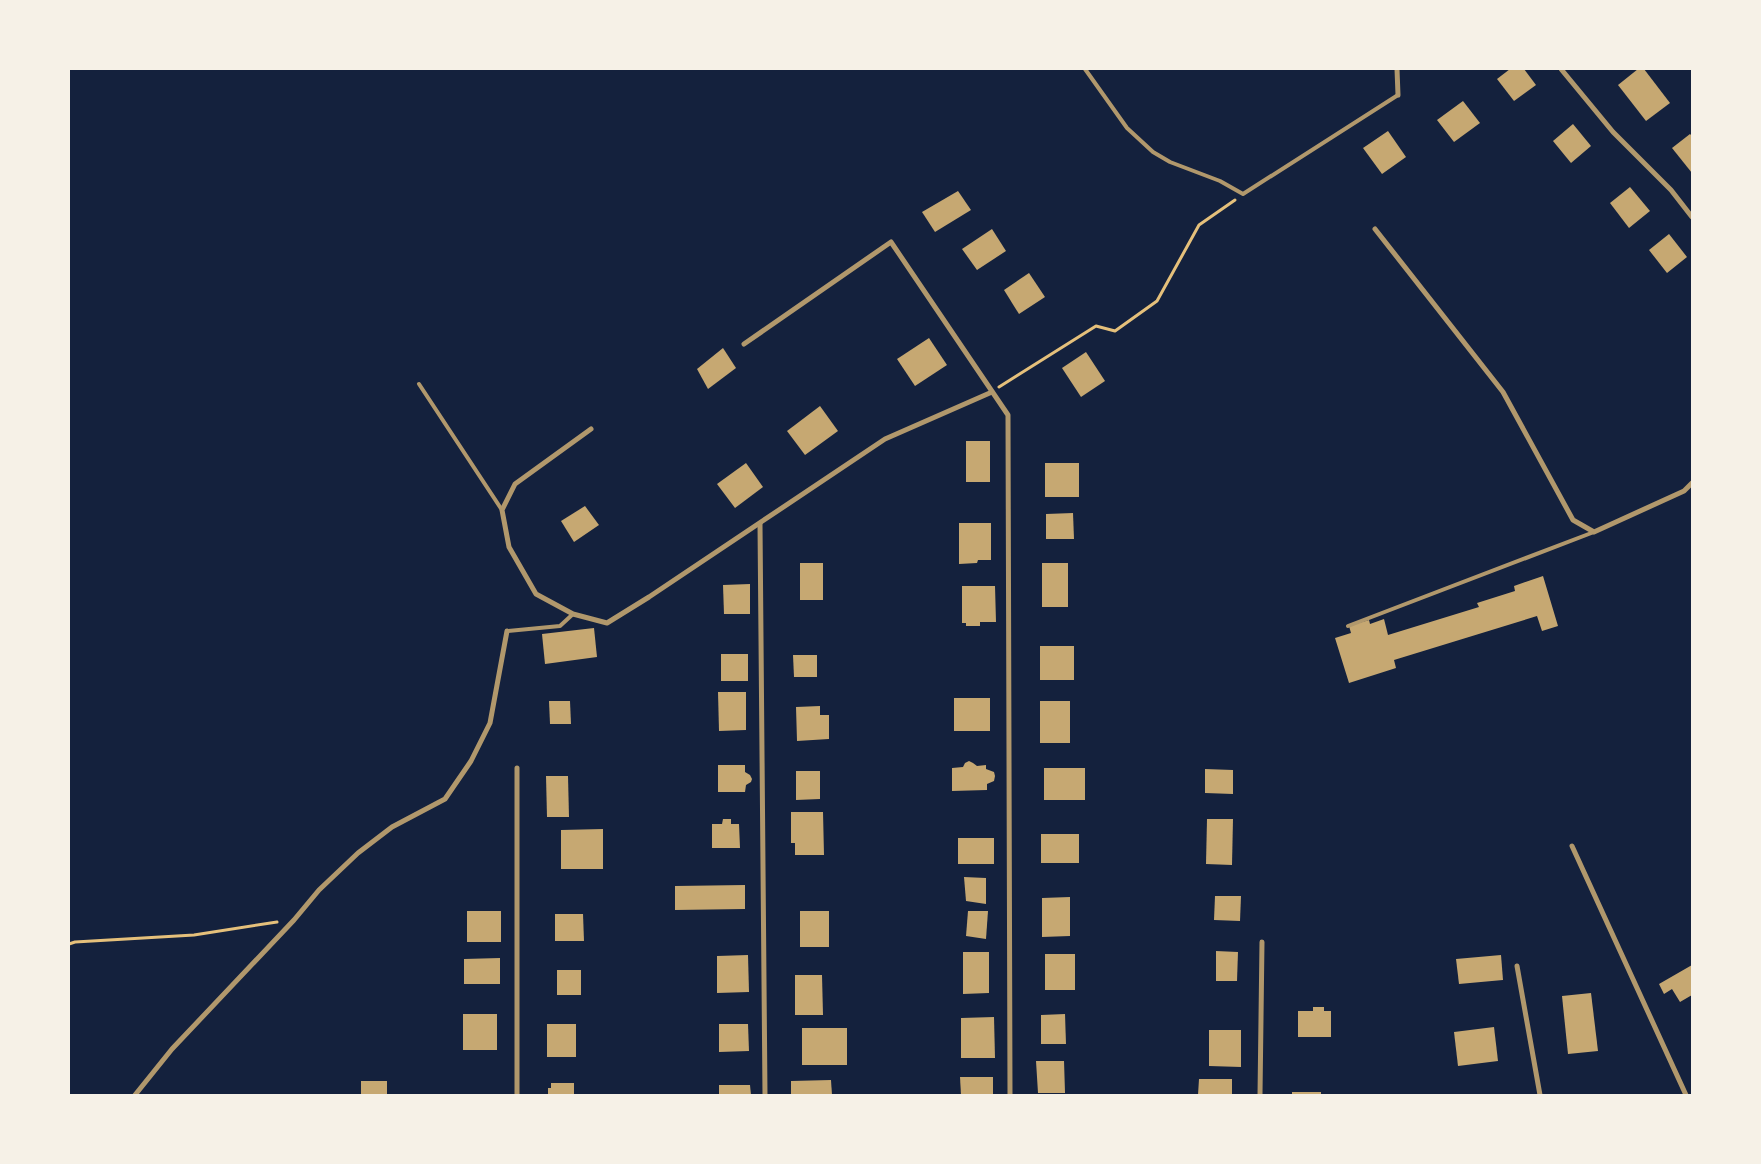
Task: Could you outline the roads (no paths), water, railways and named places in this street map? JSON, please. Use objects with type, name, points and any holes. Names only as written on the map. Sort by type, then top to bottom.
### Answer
[{"type":"street","points":[[1397,69],[1398,95]]},
{"type":"street","points":[[1561,69],[1613,132],[1671,190],[1692,217]]},
{"type":"street","points":[[1375,229],[1503,392],[1573,520],[1594,532],[1684,491],[1692,483]]},
{"type":"street","points":[[744,344],[891,242],[1008,415],[1010,1095]]},
{"type":"street","points":[[591,429],[515,484],[502,510],[509,547],[536,594],[573,614],[607,623],[760,524],[885,439],[992,392]]},
{"type":"street","points":[[760,524],[765,1095]]},
{"type":"street","points":[[135,1095],[172,1049],[294,920],[319,890],[358,853],[392,827],[445,799],[471,761],[490,724],[507,631]]},
{"type":"street","points":[[517,768],[517,1095]]},
{"type":"street","points":[[1572,846],[1686,1095]]},
{"type":"street","points":[[1260,1095],[1262,942]]},
{"type":"street","points":[[1518,966],[1540,1095]]},
{"type":"lane","points":[[1084,69],[1127,128],[1153,152],[1170,162],[1220,181],[1244,194],[1398,95]]},
{"type":"lane","points":[[419,384],[502,510]]},
{"type":"lane","points":[[1348,626],[1594,532]]},
{"type":"lane","points":[[507,631],[560,626],[573,614]]}]
